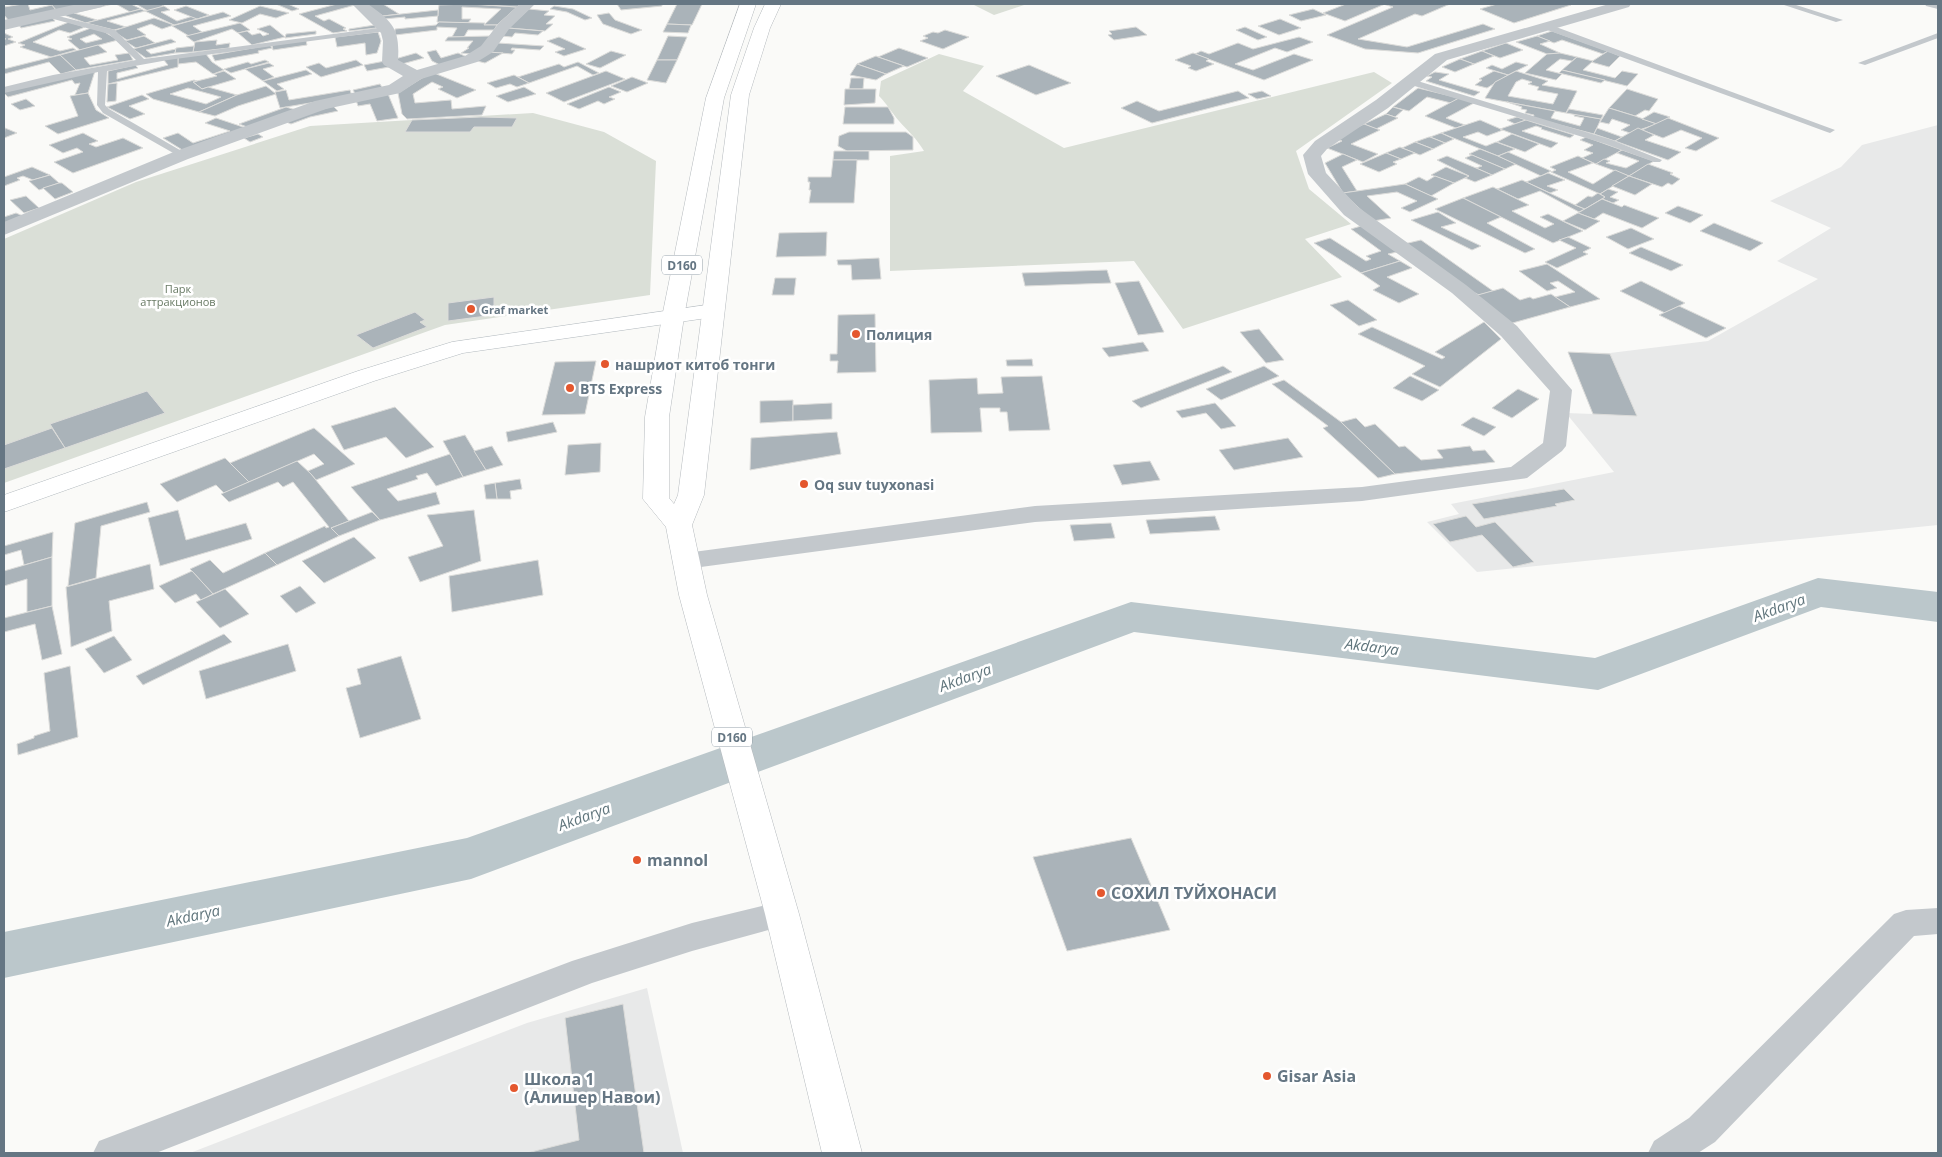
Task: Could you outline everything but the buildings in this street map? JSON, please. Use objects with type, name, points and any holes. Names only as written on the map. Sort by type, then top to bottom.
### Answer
[{"type":"main road","name":"D160","points":[[748,4],[715,98],[673,317],[657,417],[656,498],[679,525],[693,595],[782,914],[842,1153]]},
{"type":"main road","name":"D160","points":[[679,525],[691,495],[740,95],[762,28],[773,4]]},
{"type":"main road","points":[[4,504],[366,376],[460,347],[713,311]]},
{"type":"street","points":[[4,25],[97,4]]},
{"type":"street","points":[[359,4],[374,15],[386,29],[391,39],[390,62],[416,76]]},
{"type":"street","points":[[4,229],[182,155],[321,104],[394,89],[416,76],[471,59],[487,49],[504,26],[528,4]]},
{"type":"street","points":[[686,560],[1036,514],[1362,494],[1518,473],[1554,446],[1561,390],[1509,331],[1459,289],[1350,211],[1317,174],[1312,155],[1321,145],[1411,82],[1440,57],[1624,4]]},
{"type":"street","points":[[112,1153],[584,972],[692,937],[782,914]]},
{"type":"street","points":[[1667,1153],[1702,1130],[1906,923],[1938,921]]},
{"type":"lane","points":[[1786,4],[1839,20]]},
{"type":"lane","points":[[1929,4],[1938,7]]},
{"type":"lane","points":[[49,15],[112,32],[142,61]]},
{"type":"lane","points":[[1545,26],[1830,130]]},
{"type":"lane","points":[[4,90],[142,61],[309,37],[386,29]]},
{"type":"lane","points":[[1862,63],[1938,35]]},
{"type":"lane","points":[[103,68],[100,83],[100,105],[106,111],[182,155]]},
{"type":"lane","points":[[1411,82],[1510,110],[1535,121],[1608,142],[1658,160]]},
{"type":"shaded area","points":[[1938,125],[1938,525],[1477,572],[1427,522],[1459,514],[1451,504],[1614,472],[1566,413],[1593,414],[1568,352],[1610,353],[1708,341],[1818,279],[1777,261],[1831,228],[1770,201],[1841,167],[1862,145]]},
{"type":"shaded area","name":"Школа 1 (Алишер Навои)","points":[[647,988],[683,1153],[190,1153],[527,1023]]},
{"type":"green space","points":[[972,4],[1027,4],[994,15]]},
{"type":"green space","points":[[939,54],[984,66],[963,91],[1064,148],[1374,72],[1392,83],[1296,151],[1309,189],[1351,224],[1305,239],[1342,277],[1183,329],[1134,261],[890,271],[890,156],[924,151],[879,96],[881,81]]},
{"type":"green space","name":"Парк аттракционов","points":[[533,113],[604,132],[656,161],[650,295],[445,325],[4,483],[4,239],[136,182],[310,126]]},
{"type":"waterway","name":"Akdarya","points":[[4,955],[471,858],[1131,617],[1598,674],[1818,592],[1938,607]]},
{"type":"place","name":"Graf market","points":[[471,309]]},
{"type":"place","name":"Полиция","points":[[856,334]]},
{"type":"place","name":"нашриот китоб тонги","points":[[605,364]]},
{"type":"place","name":"BTS Express","points":[[570,388]]},
{"type":"place","name":"Oq suv tuyxonasi","points":[[804,484]]},
{"type":"place","name":"mannol","points":[[637,860]]},
{"type":"place","name":"СОХИЛ ТУЙХОНАСИ","points":[[1101,893]]},
{"type":"place","name":"Gisar Asia","points":[[1267,1076]]},
{"type":"place","name":"Школа 1 (Алишер Навои)","points":[[514,1088]]}]
